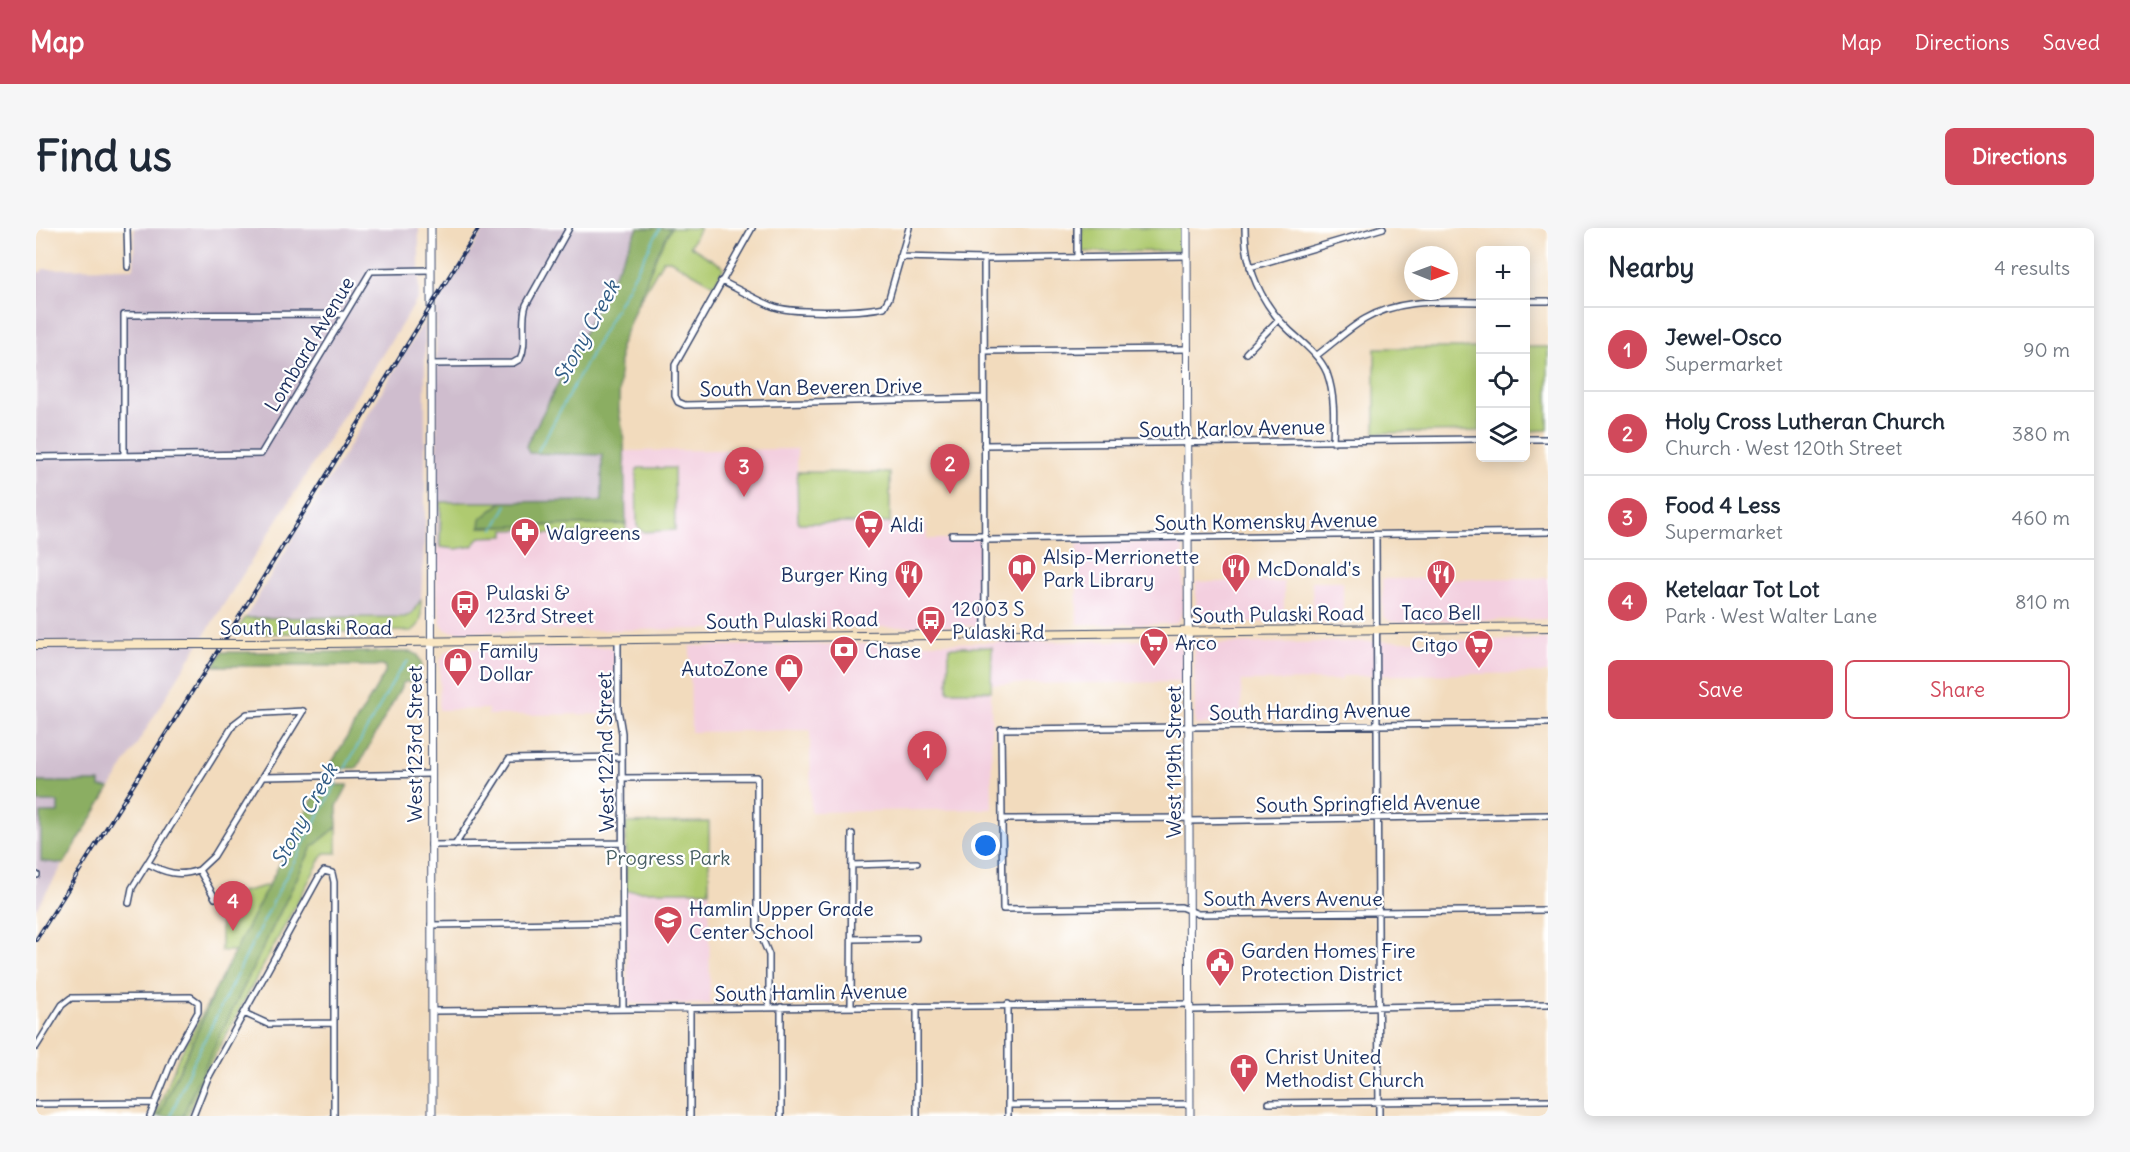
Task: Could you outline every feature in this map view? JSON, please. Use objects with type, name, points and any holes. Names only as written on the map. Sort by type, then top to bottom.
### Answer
[{"type":"main road","name":"South Pulaski Road","points":[[36,645],[1548,627]]},
{"type":"street","points":[[127,228],[128,267]]},
{"type":"street","name":"West 123rd Street","points":[[431,228],[432,1116]]},
{"type":"street","points":[[430,364],[513,363],[520,359],[523,350],[524,309],[569,228]]},
{"type":"street","points":[[752,228],[722,281],[774,307],[796,310],[869,311],[884,307],[889,298],[909,228]]},
{"type":"street","points":[[1077,228],[1077,257]]},
{"type":"street","name":"West 119th Street","points":[[1187,228],[1190,1116]]},
{"type":"street","points":[[1245,228],[1245,245],[1250,267],[1261,294],[1278,320],[1316,356],[1326,371],[1332,392],[1334,442]]},
{"type":"street","points":[[1250,267],[1383,228]]},
{"type":"street","points":[[900,257],[984,259],[1187,256]]},
{"type":"street","points":[[984,259],[985,634]]},
{"type":"street","name":"Lombard Avenue","points":[[124,456],[261,454],[371,271],[431,270]]},
{"type":"street","name":"South Van Beveren Drive","points":[[722,281],[675,365],[675,396],[678,402],[685,405],[984,398]]},
{"type":"street","points":[[1530,302],[1548,301]]},
{"type":"street","points":[[1316,356],[1365,318],[1390,308],[1413,303],[1476,302]]},
{"type":"street","points":[[36,457],[124,456],[124,315],[345,314]]},
{"type":"street","points":[[1246,353],[1278,320]]},
{"type":"street","points":[[984,351],[1188,349]]},
{"type":"street","points":[[1530,439],[1548,439]]},
{"type":"street","name":"South Karlov Avenue","points":[[984,445],[1476,440]]},
{"type":"street","name":"South Komensky Avenue","points":[[952,535],[1188,537],[1548,532]]},
{"type":"street","points":[[1376,535],[1379,1116]]},
{"type":"street","name":"West 122nd Street","points":[[618,639],[623,1009]]},
{"type":"street","points":[[129,903],[130,891],[147,863],[229,731],[240,718],[255,712],[303,711],[214,855],[199,870],[172,874],[147,863]]},
{"type":"street","name":"South Harding Avenue","points":[[1002,819],[1001,729],[1548,723]]},
{"type":"street","points":[[454,845],[509,759],[621,757]]},
{"type":"street","points":[[263,777],[431,774]]},
{"type":"street","points":[[621,778],[758,777],[757,926],[769,955],[769,1008]]},
{"type":"street","name":"South Springfield Avenue","points":[[1002,819],[1377,819],[1548,815]]},
{"type":"street","name":"South Avers Avenue","points":[[1002,819],[1004,909],[1181,907],[1198,914],[1548,910]]},
{"type":"street","points":[[851,1007],[852,834]]},
{"type":"street","points":[[431,846],[622,843]]},
{"type":"street","points":[[852,865],[917,863]]},
{"type":"street","points":[[199,870],[214,898]]},
{"type":"street","points":[[193,1116],[207,1080],[319,876],[324,871],[332,873],[334,882],[334,1116]]},
{"type":"street","points":[[431,925],[622,922]]},
{"type":"street","points":[[852,939],[916,938]]},
{"type":"street","points":[[36,1047],[68,999],[76,997],[191,997],[198,1002],[198,1012],[175,1053],[150,1116]]},
{"type":"street","points":[[1008,1004],[1008,1116]]},
{"type":"street","name":"South Hamlin Avenue","points":[[432,1011],[1008,1004],[1378,1007],[1548,1004]]},
{"type":"street","points":[[917,1006],[917,1116]]},
{"type":"street","points":[[781,1007],[781,1116]]},
{"type":"street","points":[[690,1009],[690,1116]]},
{"type":"street","points":[[244,1013],[268,1024],[334,1023]]},
{"type":"street","points":[[1269,1103],[1548,1100]]},
{"type":"street","points":[[36,1104],[155,1103]]},
{"type":"street","points":[[1008,1106],[1190,1104]]},
{"type":"shaded area","points":[[134,228],[419,228],[419,297],[191,656],[36,909],[36,272],[42,272],[42,269],[134,268]]},
{"type":"shaded area","points":[[485,228],[638,228],[526,446],[602,455],[602,501],[441,503],[440,547],[437,546],[436,307]]},
{"type":"shaded area","points":[[425,320],[425,525],[421,600],[412,613],[405,617],[245,618]]},
{"type":"shaded area","points":[[797,449],[798,523],[926,523],[927,539],[982,539],[981,618],[979,623],[976,626],[455,632],[446,630],[441,624],[436,591],[437,546],[477,542],[480,537],[505,536],[505,530],[531,529],[531,533],[626,532],[625,451]]},
{"type":"shaded area","points":[[1177,542],[1183,548],[1183,612],[1178,621],[1172,624],[1077,624],[1077,543]]},
{"type":"shaded area","points":[[1548,578],[1548,619],[1391,622],[1383,616],[1382,579]]},
{"type":"shaded area","points":[[1312,581],[1343,581],[1343,623],[1313,622]]},
{"type":"shaded area","points":[[1196,582],[1284,582],[1284,622],[1207,623],[1201,621],[1196,611]]},
{"type":"shaded area","points":[[1548,639],[1548,673],[1342,676],[1342,680],[1241,681],[1242,724],[1195,725],[1194,650],[1199,644]]},
{"type":"shaded area","points":[[1170,640],[1181,647],[1183,652],[1183,682],[991,684],[992,809],[811,812],[810,730],[691,732],[690,646]]},
{"type":"shaded area","points":[[610,647],[614,651],[615,714],[488,715],[488,709],[439,710],[440,661],[445,652],[452,649]]},
{"type":"shaded area","name":"Hamlin Upper Grade Center School","points":[[626,891],[709,891],[710,1004],[628,1003]]},
{"type":"green space","points":[[638,228],[671,228],[657,254],[620,347],[619,410],[624,440],[626,524],[480,527],[481,519],[502,502],[602,501],[602,455],[529,453],[526,446]]},
{"type":"green space","points":[[671,228],[700,228],[690,246],[724,267],[714,285],[670,260],[663,260],[635,308],[657,254]]},
{"type":"green space","points":[[1082,228],[1182,228],[1183,251],[1082,252]]},
{"type":"green space","points":[[1530,347],[1548,347],[1548,430],[1530,431]]},
{"type":"green space","points":[[1375,348],[1476,348],[1476,431],[1375,433]]},
{"type":"green space","points":[[639,468],[674,468],[675,530],[643,532],[637,526],[636,471]]},
{"type":"green space","points":[[797,472],[890,473],[890,523],[798,523]]},
{"type":"green space","points":[[441,502],[502,502],[481,519],[481,527],[626,524],[626,532],[531,534],[531,529],[505,530],[505,536],[480,537],[473,546],[456,549],[440,547]]},
{"type":"green space","points":[[421,600],[420,622],[411,631],[235,634],[245,618],[405,617],[412,613]]},
{"type":"green space","points":[[949,647],[992,647],[991,691],[948,691]]},
{"type":"green space","points":[[222,652],[412,652],[418,655],[422,666],[414,682],[404,682],[357,768],[328,769],[385,673],[385,666],[214,666]]},
{"type":"green space","points":[[36,782],[100,782],[100,787],[110,788],[64,864],[41,861],[41,813],[58,813],[58,802],[38,802]]},
{"type":"green space","points":[[320,785],[348,785],[337,806],[337,827],[312,847],[183,1116],[159,1116],[213,994]]},
{"type":"green space","name":"Progress Park","points":[[709,822],[709,891],[626,891],[626,823]]},
{"type":"green space","points":[[337,827],[337,853],[324,853],[202,1079],[187,1116],[183,1116],[312,847]]},
{"type":"green space","points":[[269,885],[236,951],[221,951],[221,911],[229,903],[230,895]]},
{"type":"green space","points":[[213,994],[159,1116],[155,1116],[178,1059]]},
{"type":"waterway","name":"Stony Creek","points":[[538,451],[660,228]]},
{"type":"waterway","name":"Stony Creek","points":[[494,529],[507,505]]},
{"type":"waterway","name":"Stony Creek","points":[[342,774],[398,673],[408,661]]},
{"type":"waterway","name":"Stony Creek","points":[[171,1116],[188,1073],[283,882],[339,778]]},
{"type":"railway","points":[[36,940],[479,228]]},
{"type":"place","name":"Holy Cross Lutheran Church","points":[[950,494]]},
{"type":"place","name":"Food 4 Less","points":[[744,497]]},
{"type":"place","name":"Aldi","points":[[869,550]]},
{"type":"place","name":"Walgreens","points":[[525,558]]},
{"type":"place","name":"Alsip-Merrionette Park Library","points":[[1022,594]]},
{"type":"place","name":"McDonald's","points":[[1236,594]]},
{"type":"place","name":"Burger King","points":[[909,600]]},
{"type":"place","name":"Taco Bell","points":[[1441,600]]},
{"type":"place","name":"Pulaski & 123rd Street","points":[[465,630]]},
{"type":"place","name":"12003 S Pulaski Rd","points":[[931,646]]},
{"type":"place","name":"Arco","points":[[1154,668]]},
{"type":"place","name":"Citgo","points":[[1479,670]]},
{"type":"place","name":"Chase","points":[[844,676]]},
{"type":"place","name":"Family Dollar","points":[[458,688]]},
{"type":"place","name":"AutoZone","points":[[789,694]]},
{"type":"place","name":"Jewel-Osco","points":[[927,781]]},
{"type":"place","name":"Ketelaar Tot Lot","points":[[233,931]]},
{"type":"place","name":"Hamlin Upper Grade Center School","points":[[668,946]]},
{"type":"place","name":"Garden Homes Fire Protection District","points":[[1220,988]]},
{"type":"place","name":"Christ United Methodist Church","points":[[1244,1094]]}]
